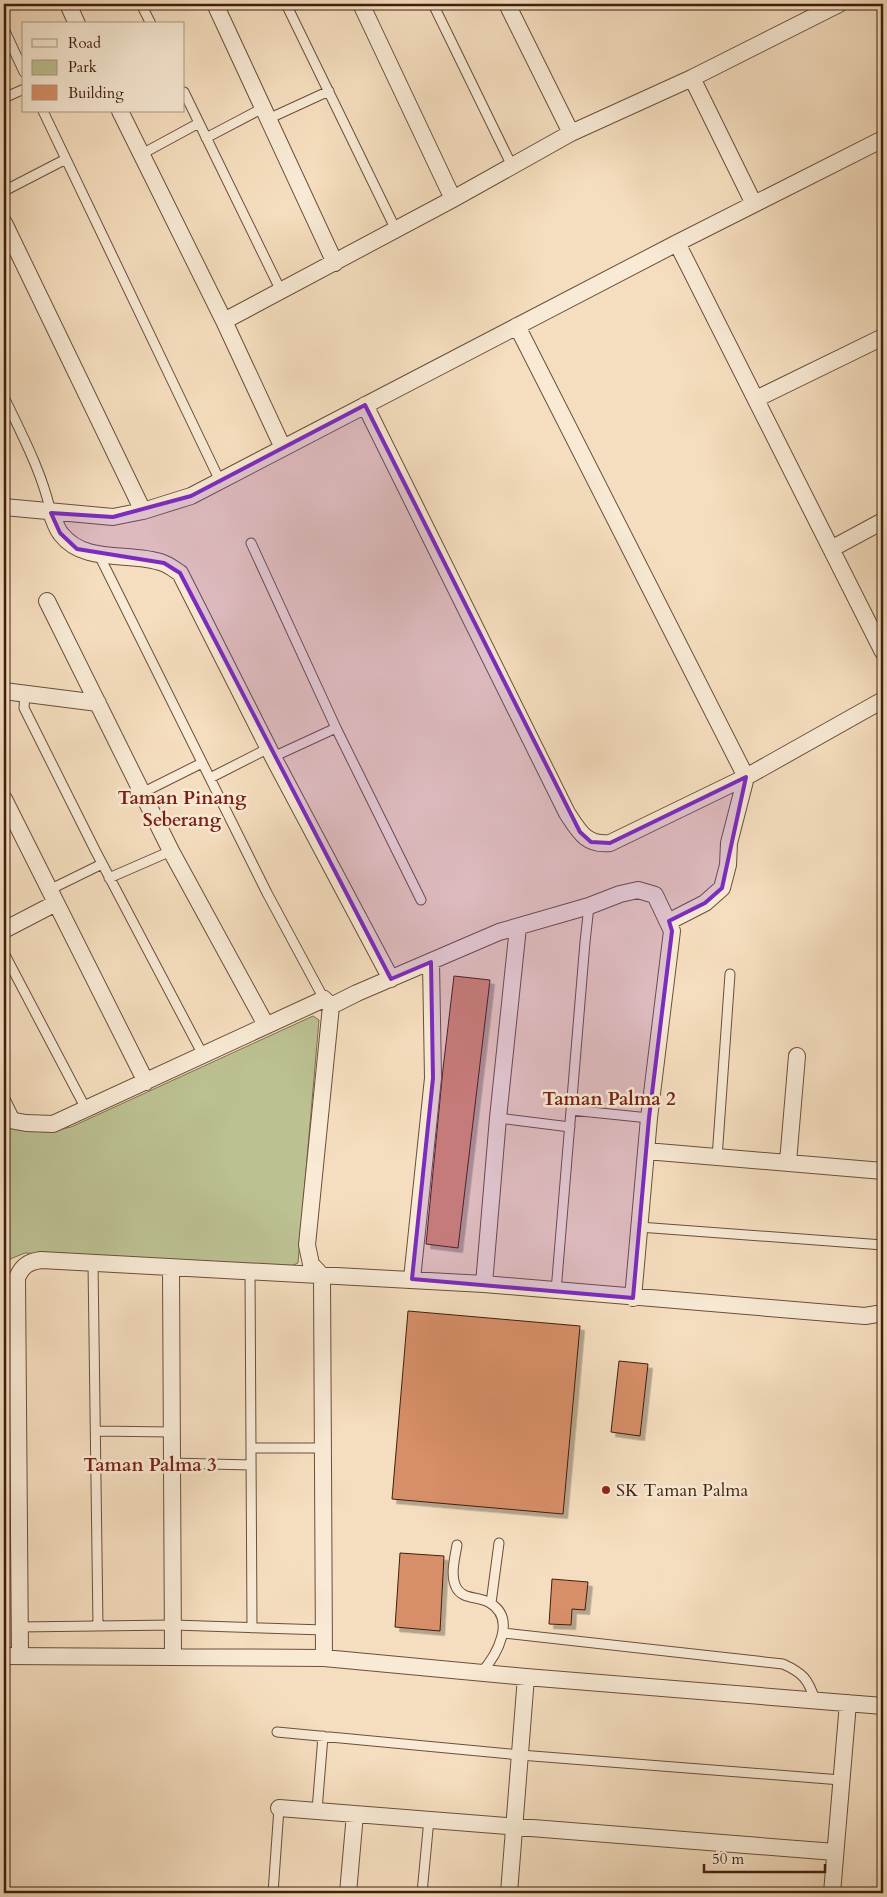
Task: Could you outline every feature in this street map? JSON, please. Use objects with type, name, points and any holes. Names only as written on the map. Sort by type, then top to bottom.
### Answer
[{"type":"street","points":[[68,4],[77,22]]},
{"type":"street","points":[[215,4],[335,262]]},
{"type":"street","points":[[361,4],[454,199]]},
{"type":"street","points":[[507,4],[571,133]]},
{"type":"street","points":[[224,321],[454,199],[571,133],[692,78],[839,4]]},
{"type":"street","points":[[692,78],[754,204]]},
{"type":"street","points":[[120,112],[140,155],[224,321],[283,448]]},
{"type":"street","points":[[4,507],[51,513],[113,517],[143,511],[190,496],[677,243],[883,139]]},
{"type":"street","points":[[4,223],[143,511]]},
{"type":"street","points":[[677,243],[883,652]]},
{"type":"street","points":[[517,326],[746,777],[729,843],[728,865],[722,888],[705,903],[668,922]]},
{"type":"street","points":[[756,399],[883,337]]},
{"type":"street","points":[[365,405],[567,813],[580,832],[591,842],[610,844],[746,777],[883,700]]},
{"type":"street","points":[[51,513],[60,533],[77,549],[99,555],[164,563],[180,573],[390,979]]},
{"type":"street","points":[[831,549],[883,520]]},
{"type":"street","points":[[47,601],[171,851],[266,1025]]},
{"type":"street","points":[[4,691],[98,703]]},
{"type":"street","points":[[4,802],[146,1082]]},
{"type":"street","points":[[10,1120],[53,1124],[266,1025],[390,979],[499,932],[638,890],[655,895],[672,931],[649,1118],[633,1298]]},
{"type":"street","points":[[4,930],[52,897]]},
{"type":"street","points":[[484,1284],[498,1118],[518,927]]},
{"type":"street","points":[[412,1279],[434,1078],[432,962]]},
{"type":"street","points":[[324,1658],[322,1276],[311,1264],[307,1245],[328,1003]]},
{"type":"street","points":[[788,1162],[797,1056]]},
{"type":"street","points":[[646,1151],[883,1171]]},
{"type":"street","points":[[883,1313],[865,1316],[412,1279],[322,1276],[41,1260],[31,1262],[21,1269],[17,1278],[20,1627],[12,1656],[324,1658],[526,1677],[883,1706]]},
{"type":"street","points":[[171,1267],[173,1656]]},
{"type":"street","points":[[509,1893],[526,1677]]},
{"type":"street","points":[[832,1893],[848,1703]]},
{"type":"street","points":[[279,1808],[835,1852]]},
{"type":"street","points":[[348,1893],[355,1814]]},
{"type":"lane","points":[[141,4],[150,22]]},
{"type":"lane","points":[[286,4],[396,230]]},
{"type":"lane","points":[[433,4],[512,166]]},
{"type":"lane","points":[[4,29],[22,68]]},
{"type":"lane","points":[[4,98],[22,90]]},
{"type":"lane","points":[[206,138],[266,113],[329,91]]},
{"type":"lane","points":[[185,94],[281,291]]},
{"type":"lane","points":[[43,112],[220,481]]},
{"type":"lane","points":[[140,155],[199,123]]},
{"type":"lane","points":[[4,191],[66,159]]},
{"type":"lane","points":[[4,397],[37,468],[51,513]]},
{"type":"lane","points":[[251,543],[336,728],[420,900]]},
{"type":"lane","points":[[99,555],[267,893],[328,1003]]},
{"type":"lane","points":[[25,693],[24,708],[109,878],[203,1055]]},
{"type":"lane","points":[[210,778],[271,752],[336,728]]},
{"type":"lane","points":[[142,793],[202,763]]},
{"type":"lane","points":[[109,878],[171,851]]},
{"type":"lane","points":[[52,897],[102,864]]},
{"type":"lane","points":[[556,1291],[589,906]]},
{"type":"lane","points":[[4,953],[86,1109]]},
{"type":"lane","points":[[717,1158],[730,974]]},
{"type":"lane","points":[[4,1097],[10,1120]]},
{"type":"lane","points":[[571,1110],[649,1118]]},
{"type":"lane","points":[[498,1118],[570,1128]]},
{"type":"lane","points":[[639,1227],[883,1245]]},
{"type":"lane","points":[[93,1263],[98,1626]]},
{"type":"lane","points":[[250,1272],[252,1628]]},
{"type":"lane","points":[[96,1431],[171,1432]]},
{"type":"lane","points":[[251,1448],[323,1448]]},
{"type":"lane","points":[[171,1464],[251,1465]]},
{"type":"lane","points":[[491,1603],[499,1543]]},
{"type":"lane","points":[[457,1545],[453,1571],[456,1587],[464,1596],[479,1598],[491,1603],[502,1616],[503,1633],[498,1649],[492,1661],[481,1673]]},
{"type":"lane","points":[[20,1627],[174,1625],[324,1630]]},
{"type":"lane","points":[[503,1633],[783,1664],[799,1671],[809,1683],[814,1700]]},
{"type":"lane","points":[[277,1732],[520,1756],[841,1780]]},
{"type":"lane","points":[[316,1810],[323,1736]]},
{"type":"lane","points":[[272,1893],[279,1808]]},
{"type":"lane","points":[[422,1893],[428,1819]]},
{"type":"highlighted area","points":[[365,405],[580,832],[591,842],[610,843],[746,777],[722,888],[705,903],[669,921],[672,931],[649,1118],[633,1298],[412,1279],[433,1078],[431,962],[391,979],[180,573],[164,563],[77,549],[60,533],[51,513],[113,517],[191,496]]},
{"type":"green space","points":[[313,1016],[319,1020],[298,1263],[289,1267],[25,1253],[10,1259],[5,1270],[4,1636],[4,1127],[29,1131],[45,1131],[71,1127]]},
{"type":"building","points":[[454,976],[490,980],[458,1248],[426,1244]]},
{"type":"building","points":[[408,1311],[580,1326],[563,1514],[392,1499]]},
{"type":"building","points":[[619,1361],[648,1364],[640,1436],[611,1432]]},
{"type":"building","points":[[400,1553],[444,1556],[440,1631],[395,1627]]},
{"type":"building","points":[[552,1579],[588,1582],[585,1610],[572,1609],[571,1625],[549,1624]]},
{"type":"place","name":"SK Taman Palma","points":[[606,1490]]},
{"type":"district","name":"Taman Pinang Seberang","points":[[182,809]]},
{"type":"district","name":"Taman Palma 2","points":[[609,1099]]},
{"type":"district","name":"Taman Palma 3","points":[[150,1465]]}]
